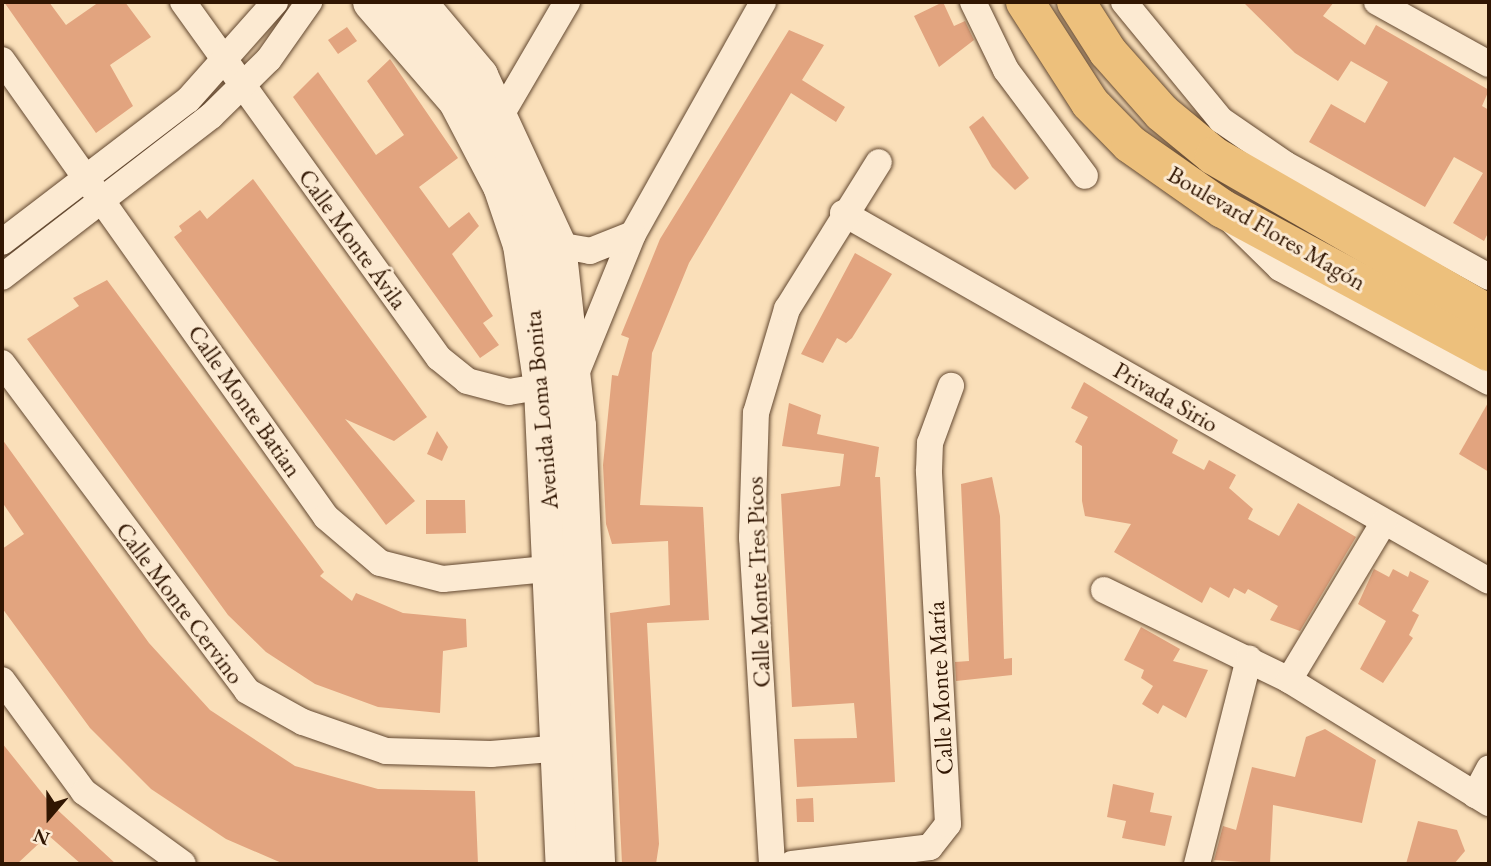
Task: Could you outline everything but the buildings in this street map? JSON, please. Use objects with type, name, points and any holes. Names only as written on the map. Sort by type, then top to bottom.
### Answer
[{"type":"main road","name":"Avenida Loma Bonita","points":[[372,2],[457,100],[502,186],[522,244],[558,384]]},
{"type":"main road","name":"Avenida Loma Bonita","points":[[417,2],[460,50],[501,116],[557,245],[558,384],[577,747],[596,864]]},
{"type":"main road","name":"Boulevard Flores Magón","points":[[1025,2],[1098,111],[1130,144],[1223,209],[1489,352]]},
{"type":"main road","name":"Boulevard Flores Magón","points":[[1076,2],[1126,72],[1214,156],[1489,314]]},
{"type":"main road","name":"Avenida Loma Bonita","points":[[565,864],[577,747]]},
{"type":"street","name":"Calle Monte Ávila","points":[[183,2],[439,358],[484,388],[558,384]]},
{"type":"street","points":[[2,277],[226,63],[275,2]]},
{"type":"street","points":[[2,242],[97,189],[244,86],[309,2]]},
{"type":"street","points":[[501,116],[567,2]]},
{"type":"street","points":[[558,384],[633,234],[763,2]]},
{"type":"street","points":[[973,2],[1006,70],[1085,176]]},
{"type":"street","points":[[1124,2],[1221,121],[1286,164],[1489,277]]},
{"type":"street","points":[[1377,2],[1489,64]]},
{"type":"street","name":"Calle Monte Batian","points":[[2,60],[97,189],[326,517],[380,563],[443,579],[569,567]]},
{"type":"street","name":"Calle Monte Tres Picos","points":[[772,864],[752,538],[756,413],[788,309],[843,213],[879,162]]},
{"type":"street","points":[[1223,209],[1271,262],[1489,382]]},
{"type":"street","name":"Privada Sirio","points":[[843,213],[1384,522],[1489,579]]},
{"type":"street","points":[[557,245],[590,251],[633,234]]},
{"type":"street","name":"Calle Monte Cervino","points":[[2,363],[247,691],[303,722],[386,751],[577,747]]},
{"type":"street","name":"Calle Monte María","points":[[792,864],[930,847],[945,831],[929,471],[933,430],[951,386]]},
{"type":"street","points":[[1289,680],[1384,522]]},
{"type":"street","points":[[1104,590],[1249,658],[1289,680],[1482,799],[1489,769]]},
{"type":"street","points":[[1197,864],[1249,658]]},
{"type":"street","points":[[2,680],[84,792],[183,864]]}]
